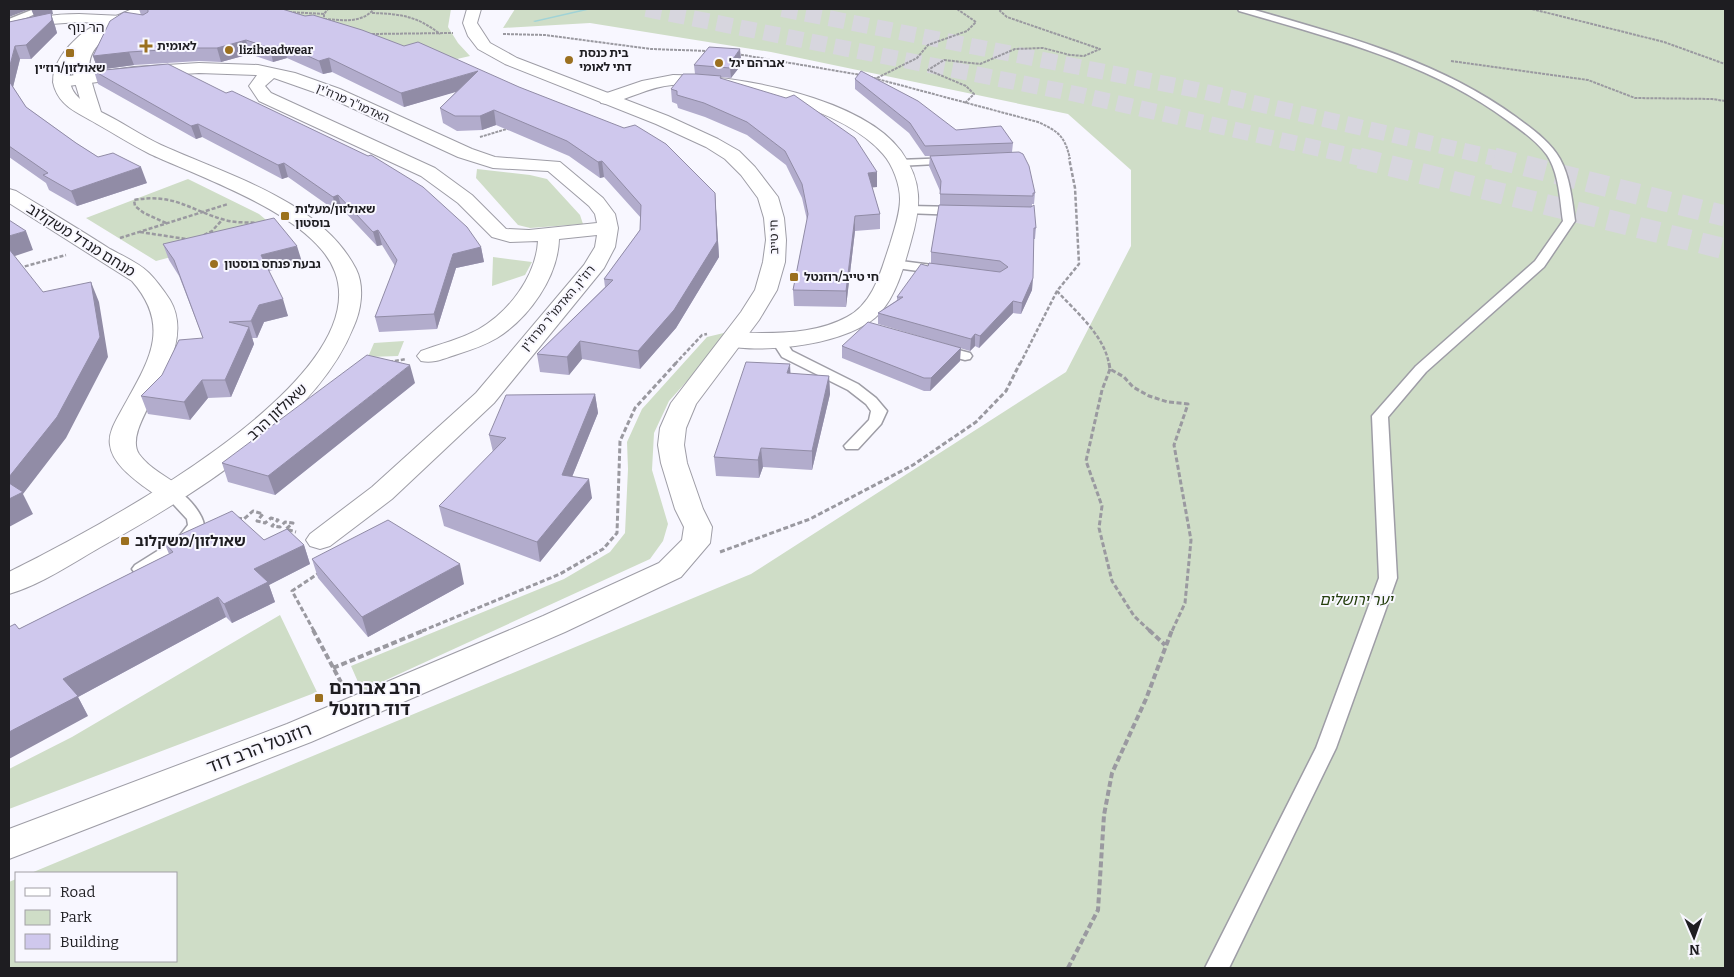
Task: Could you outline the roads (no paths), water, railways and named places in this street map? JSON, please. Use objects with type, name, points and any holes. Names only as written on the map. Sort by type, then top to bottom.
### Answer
[{"type":"street","name":"חי טייב","points":[[474,9],[470,23],[484,46],[510,61],[671,123],[712,143],[732,156],[768,197],[776,232],[774,262],[766,290],[738,333],[684,404],[673,428],[671,445],[674,463],[689,509],[698,526],[696,543],[670,570]]},
{"type":"street","points":[[62,82],[65,64],[79,43],[100,28],[141,15]]},
{"type":"street","points":[[9,28],[60,18],[123,20]]},
{"type":"street","points":[[93,114],[82,78],[80,59],[84,51],[100,36],[123,20]]},
{"type":"street","name":"האדמו\"ר מרוז'ין","points":[[62,82],[134,72],[199,68],[229,68],[290,76],[327,90],[450,146],[494,162],[553,166],[596,202],[605,214],[608,228]]},
{"type":"street","points":[[271,72],[258,82],[256,87],[258,92],[265,97],[428,172],[465,199],[499,233],[510,236],[608,228]]},
{"type":"street","points":[[608,99],[641,87],[671,80],[707,80],[754,88],[810,104],[841,116],[880,140],[891,151],[898,163],[910,201],[909,210],[903,235],[880,298],[865,316],[853,323],[827,332],[778,340],[738,333]]},
{"type":"street","name":"שאולזון הרב","points":[[9,584],[72,552],[171,493],[250,438],[291,403],[313,377],[338,339],[347,318],[350,293],[347,273],[339,256],[329,243],[302,222],[260,196],[155,149],[93,114],[68,98],[62,82]]},
{"type":"street","name":"מנחם מנדל משקלוב","points":[[9,195],[140,276],[152,290],[162,307],[166,325],[163,348],[152,377],[123,433],[123,447],[130,460],[171,493]]},
{"type":"street","name":"רוז'ין, האדמו\"ר מרוז'ין","points":[[320,540],[382,493],[485,398],[593,268],[605,247],[608,228]]},
{"type":"street","points":[[428,356],[468,342],[496,328],[515,309],[536,283],[546,261],[549,234]]},
{"type":"street","name":"רוזנטל הרב דוד","points":[[9,844],[299,733],[554,624],[670,570]]},
{"type":"lane","points":[[9,28],[15,18],[42,9]]},
{"type":"lane","points":[[1217,968],[1326,748],[1388,578],[1380,416],[1421,368],[1540,264],[1569,221],[1563,185],[1556,160],[1535,137],[1490,102],[1459,84],[1405,62],[1350,42],[1242,9]]},
{"type":"lane","points":[[898,163],[966,160]]},
{"type":"lane","points":[[909,210],[974,211]]},
{"type":"lane","points":[[892,264],[951,272]]},
{"type":"lane","points":[[853,323],[872,329]]},
{"type":"lane","points":[[778,340],[787,354],[853,387],[871,401],[879,411],[876,421],[852,446]]},
{"type":"lane","points":[[928,345],[965,356]]},
{"type":"lane","points":[[122,578],[174,550],[192,533],[196,526],[195,518],[171,493]]},
{"type":"waterway","points":[[535,21],[590,9]]},
{"type":"tunnel","points":[[646,9],[1076,94],[1365,159]]},
{"type":"tunnel","points":[[782,9],[1197,90],[1499,159]]},
{"type":"tunnel","points":[[1359,158],[1725,249]]},
{"type":"tunnel","points":[[1494,158],[1725,216]]},
{"type":"place","name":"לאומית","points":[[146,46]]},
{"type":"place","name":"liziheadwear","points":[[229,50]]},
{"type":"place","name":"שאולזון/רוז׳ין","points":[[70,53]]},
{"type":"place","name":"בית כנסת דתי לאומי","points":[[569,60]]},
{"type":"place","name":"אברהם יגל","points":[[719,63]]},
{"type":"place","name":"שאולזון/מעלות בוסטון","points":[[285,216]]},
{"type":"place","name":"גבעת פנחס בוסטון","points":[[214,264]]},
{"type":"place","name":"חי טייב/רוזנטל","points":[[794,277]]},
{"type":"place","name":"שאולזון/משקלוב","points":[[125,541]]},
{"type":"place","name":"הרב אברהם דוד רוזנטל","points":[[319,698]]},
{"type":"district","name":"הר נוף","points":[[86,27]]},
{"type":"park label","name":"יער ירושלים","points":[[1356,600]]}]
